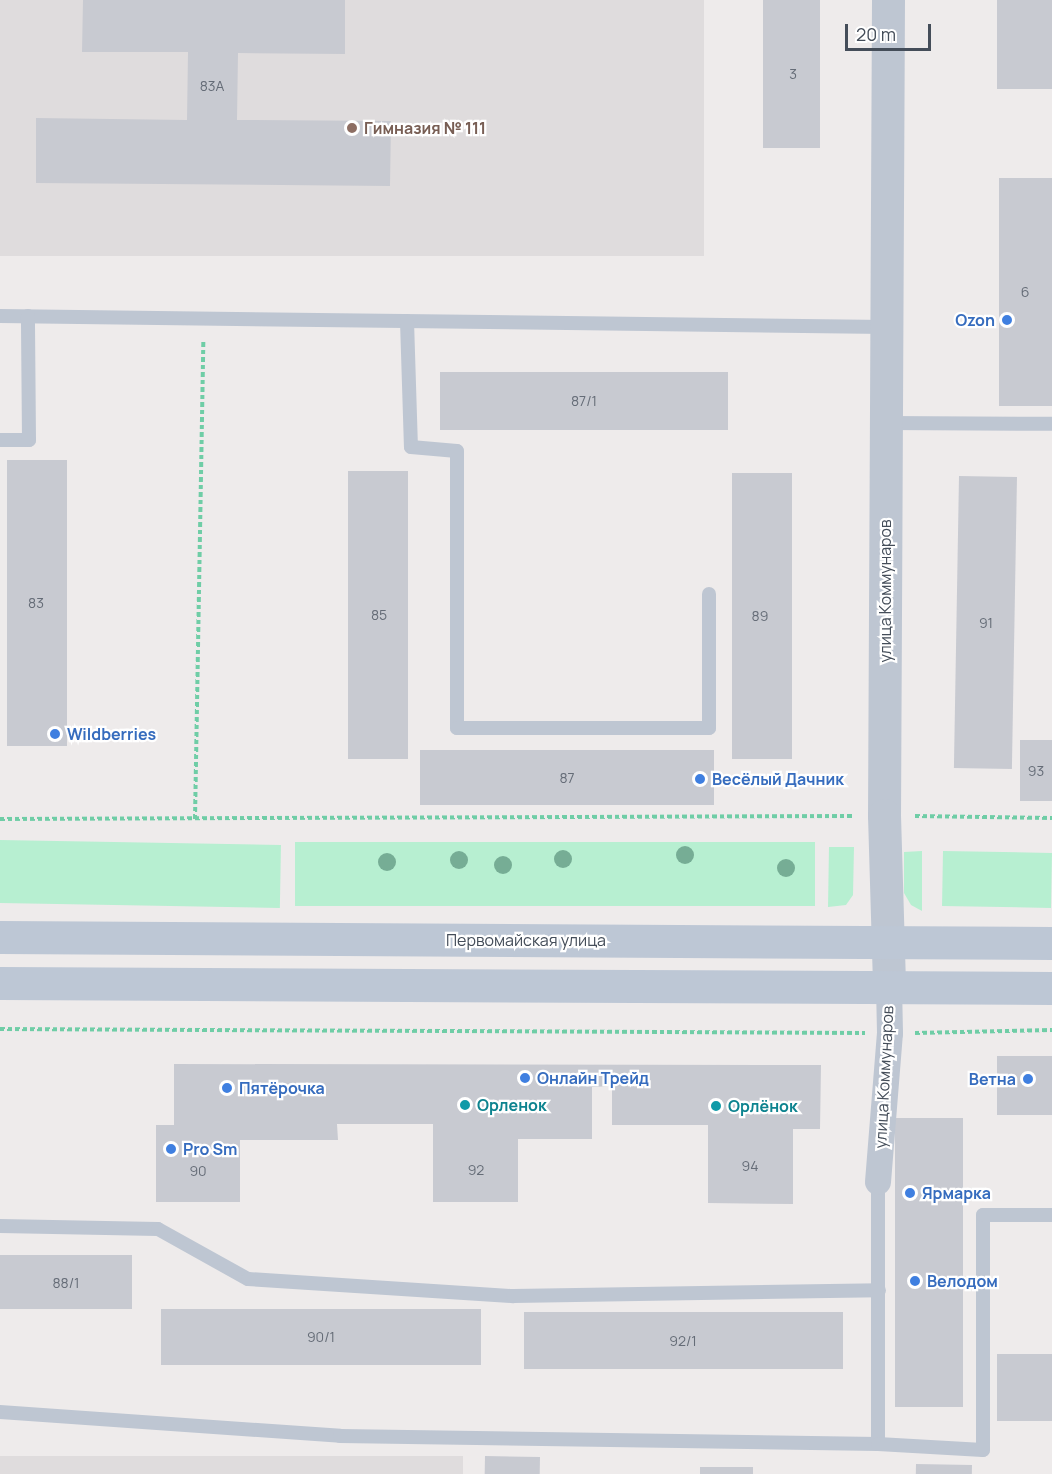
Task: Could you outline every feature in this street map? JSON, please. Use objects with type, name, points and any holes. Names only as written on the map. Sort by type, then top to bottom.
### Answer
[{"type":"main road","name":"Первомайская улица","points":[[0,937],[1052,943]]},
{"type":"main road","points":[[0,983],[1052,987]]},
{"type":"street","name":"улица Коммунаров","points":[[878,1182],[890,1033],[884,815],[888,0]]},
{"type":"lane","points":[[0,316],[886,327]]},
{"type":"lane","points":[[0,440],[29,440],[28,316]]},
{"type":"lane","points":[[407,321],[411,447],[457,451],[457,728],[709,728],[709,594]]},
{"type":"lane","points":[[886,423],[1052,424]]},
{"type":"lane","points":[[878,1182],[878,1444]]},
{"type":"lane","points":[[0,1412],[340,1436],[878,1444],[983,1450],[983,1215],[1052,1215]]},
{"type":"lane","points":[[0,1226],[158,1230],[248,1279],[513,1296],[879,1290]]},
{"type":"path","points":[[195,819],[203,318]]},
{"type":"path","points":[[0,819],[884,815],[1052,818]]},
{"type":"path","points":[[0,1029],[890,1033],[1052,1030]]},
{"type":"shaded area","name":"Гимназия № 111","points":[[0,0],[704,0],[704,256],[0,256]]},
{"type":"shaded area","points":[[0,1456],[463,1456],[463,1474],[0,1474]]},
{"type":"green space","points":[[0,840],[281,845],[280,908],[0,903]]},
{"type":"green space","points":[[295,842],[815,842],[815,906],[295,906]]},
{"type":"green space","points":[[829,847],[854,847],[853,895],[846,905],[828,907]]},
{"type":"green space","points":[[922,851],[922,911],[911,905],[904,893],[904,852]]},
{"type":"green space","points":[[943,851],[1052,853],[1051,908],[942,906]]},
{"type":"building","points":[[83,0],[345,0],[345,54],[238,53],[237,120],[391,121],[390,186],[36,183],[36,118],[187,120],[188,52],[82,52]]},
{"type":"building","points":[[763,0],[820,0],[820,148],[763,148]]},
{"type":"building","points":[[997,0],[1052,0],[1052,89],[997,89]]},
{"type":"building","points":[[999,178],[1052,178],[1052,406],[999,406]]},
{"type":"building","points":[[440,372],[728,372],[728,430],[440,430]]},
{"type":"building","points":[[7,460],[67,460],[67,746],[7,746]]},
{"type":"building","points":[[348,471],[408,471],[408,759],[348,759]]},
{"type":"building","points":[[732,473],[792,473],[792,759],[732,759]]},
{"type":"building","points":[[959,476],[1017,477],[1012,769],[954,768]]},
{"type":"building","points":[[1020,740],[1052,740],[1052,801],[1020,801]]},
{"type":"building","points":[[420,750],[714,750],[714,805],[420,805]]},
{"type":"building","points":[[997,1056],[1052,1056],[1052,1115],[997,1115]]},
{"type":"building","points":[[174,1064],[821,1065],[820,1129],[793,1129],[793,1204],[708,1203],[708,1125],[612,1125],[612,1086],[592,1087],[592,1139],[518,1139],[518,1202],[433,1202],[433,1124],[337,1124],[338,1140],[240,1140],[240,1202],[156,1202],[156,1125],[174,1125]]},
{"type":"building","points":[[895,1118],[963,1118],[963,1407],[895,1407]]},
{"type":"building","points":[[0,1255],[132,1255],[132,1309],[0,1309]]},
{"type":"building","points":[[161,1309],[481,1309],[481,1365],[161,1365]]},
{"type":"building","points":[[524,1312],[843,1312],[843,1369],[524,1369]]},
{"type":"building","points":[[997,1354],[1052,1354],[1052,1421],[997,1421]]},
{"type":"building","points":[[485,1456],[540,1457],[540,1474],[485,1474]]},
{"type":"building","points":[[916,1464],[972,1465],[972,1474],[916,1474]]},
{"type":"building","points":[[700,1467],[753,1467],[753,1474],[700,1474]]},
{"type":"place","name":"Гимназия № 111","points":[[352,128]]},
{"type":"place","name":"Ozon","points":[[1007,320]]},
{"type":"place","name":"Wildberries","points":[[55,734]]},
{"type":"place","name":"Весёлый Дачник","points":[[700,779]]},
{"type":"place","name":"Онлайн Трейд","points":[[525,1078]]},
{"type":"place","name":"Ветна","points":[[1028,1079]]},
{"type":"place","name":"Пятёрочка","points":[[227,1088]]},
{"type":"place","name":"Орленок","points":[[465,1105]]},
{"type":"place","name":"Орлёнок","points":[[716,1106]]},
{"type":"place","name":"Pro Sm","points":[[171,1149]]},
{"type":"place","name":"Ярмарка","points":[[910,1193]]},
{"type":"place","name":"Велодом","points":[[915,1281]]}]
